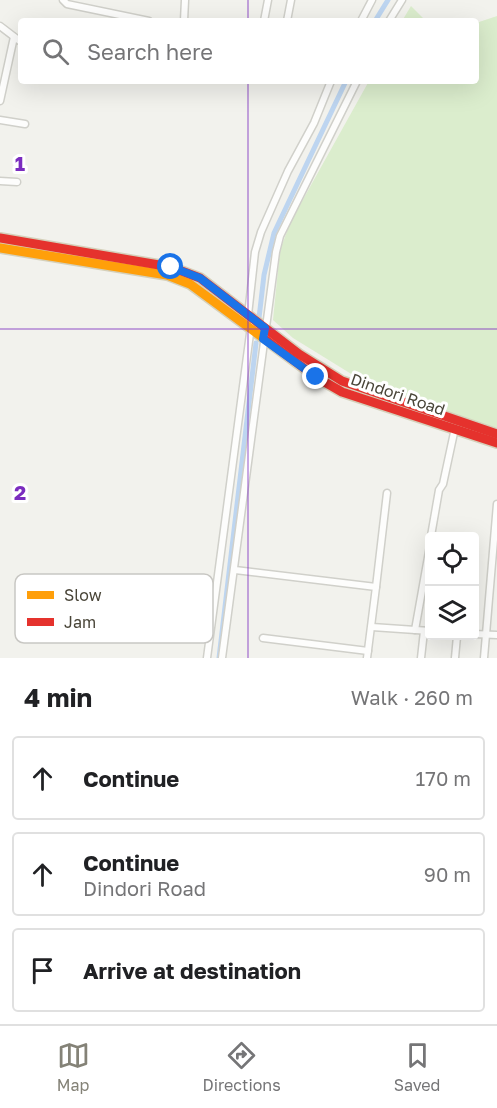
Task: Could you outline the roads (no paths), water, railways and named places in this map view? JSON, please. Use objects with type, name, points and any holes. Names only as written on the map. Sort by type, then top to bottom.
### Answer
[{"type":"main road","points":[[0,238],[171,267],[200,278],[314,365],[342,381],[497,434]]},
{"type":"main road","name":"Dindori Road","points":[[0,248],[167,275],[190,284],[316,377],[342,392],[497,443]]},
{"type":"street","points":[[63,0],[67,4],[135,18]]},
{"type":"street","points":[[184,18],[185,0]]},
{"type":"street","points":[[265,18],[268,0]]},
{"type":"street","points":[[288,18],[291,0]]},
{"type":"street","points":[[363,18],[372,0]]},
{"type":"street","points":[[391,18],[402,0]]},
{"type":"street","points":[[0,26],[18,40]]},
{"type":"street","points":[[0,101],[4,66],[14,37]]},
{"type":"street","points":[[213,611],[251,317],[254,261],[261,232],[288,171],[314,123],[330,84]]},
{"type":"street","points":[[222,658],[272,272],[280,236],[356,84]]},
{"type":"street","points":[[0,120],[25,124]]},
{"type":"street","points":[[0,181],[17,182]]},
{"type":"street","points":[[432,532],[439,490],[443,484],[455,428]]},
{"type":"street","points":[[263,638],[368,655],[387,493]]},
{"type":"street","points":[[484,658],[497,504]]},
{"type":"street","points":[[235,570],[376,586]]},
{"type":"street","points":[[416,630],[425,572]]},
{"type":"street","points":[[372,627],[425,631]]},
{"type":"street","points":[[479,634],[497,635]]},
{"type":"street","points":[[421,658],[425,640]]},
{"type":"street","points":[[455,658],[457,640]]},
{"type":"street","points":[[207,658],[209,643]]},
{"type":"waterway","points":[[377,18],[388,0]]},
{"type":"waterway","points":[[259,318],[264,275],[274,233],[345,84]]},
{"type":"waterway","points":[[219,658],[256,343]]}]
